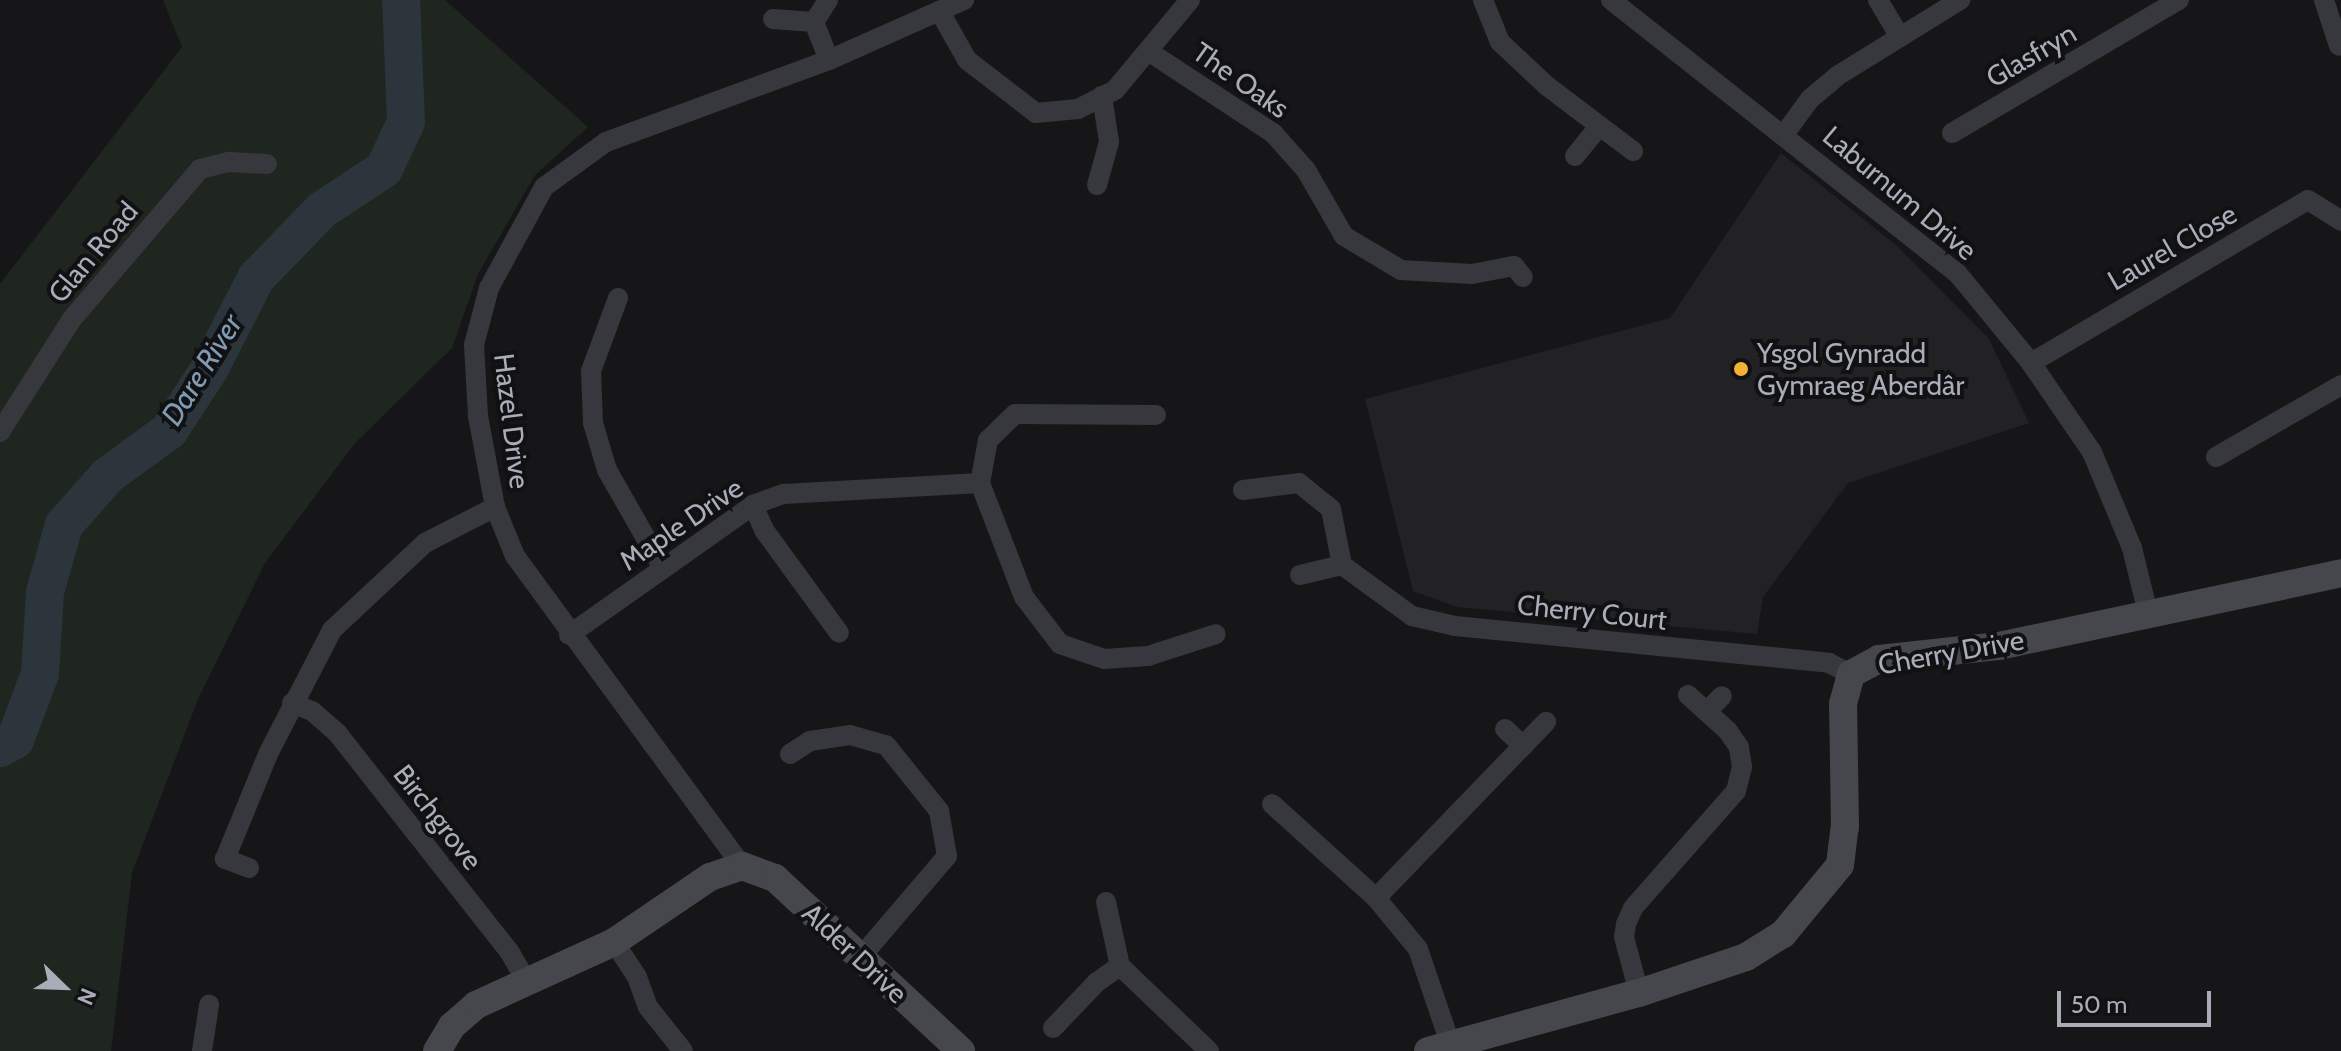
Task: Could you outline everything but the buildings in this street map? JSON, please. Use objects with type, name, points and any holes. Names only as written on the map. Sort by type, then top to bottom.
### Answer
[{"type":"street","points":[[814,22],[828,0]]},
{"type":"street","name":"Hazel Drive","points":[[742,866],[569,635],[515,556],[495,507],[478,416],[474,345],[489,288],[544,187],[606,142],[829,60],[964,0]]},
{"type":"street","points":[[940,12],[967,60],[1036,113],[1078,109],[1102,96],[1151,53],[1190,0]]},
{"type":"street","points":[[1483,0],[1500,42],[1633,151]]},
{"type":"street","name":"Laburnum Drive","points":[[1611,0],[1785,133],[1958,274],[2031,363],[2092,452],[2132,548],[2148,613]]},
{"type":"street","points":[[1878,0],[1900,37]]},
{"type":"street","points":[[1785,133],[1810,99],[1837,76],[1960,0]]},
{"type":"street","name":"Glasfryn","points":[[1952,133],[2179,0]]},
{"type":"street","points":[[2324,0],[2339,46]]},
{"type":"street","points":[[773,19],[814,22]]},
{"type":"street","points":[[814,22],[829,60]]},
{"type":"street","name":"The Oaks","points":[[1151,53],[1273,133],[1306,170],[1344,236],[1401,270],[1472,274],[1514,266],[1523,277]]},
{"type":"street","points":[[1097,185],[1109,142],[1102,96]]},
{"type":"street","points":[[1575,156],[1599,126]]},
{"type":"street","name":"Glan Road","points":[[0,432],[72,319],[200,169],[229,162],[267,164]]},
{"type":"street","name":"Laurel Close","points":[[2031,363],[2308,200],[2341,221]]},
{"type":"street","points":[[618,298],[591,371],[593,423],[607,470],[663,568]]},
{"type":"street","points":[[2216,457],[2341,385]]},
{"type":"street","points":[[1156,415],[1015,414],[988,440],[980,483],[1024,597],[1060,644],[1104,659],[1148,656],[1216,634]]},
{"type":"street","name":"Maple Drive","points":[[569,635],[753,505],[824,488],[980,483]]},
{"type":"street","points":[[1243,490],[1299,483],[1331,509],[1342,565],[1300,575]]},
{"type":"street","points":[[753,505],[764,530],[839,633]]},
{"type":"street","points":[[249,868],[225,859],[292,703],[332,630],[425,543],[495,507]]},
{"type":"street","name":"Cherry Court","points":[[1342,565],[1378,596],[1412,616],[1455,626],[1829,663],[1851,674]]},
{"type":"street","name":"Cherry Drive","points":[[1439,1047],[1639,993],[1746,957],[1783,934],[1840,865],[1845,827],[1843,704],[1851,674],[1879,659],[1999,646],[2341,573]]},
{"type":"street","points":[[1639,993],[1624,937],[1633,908],[1736,791],[1742,767],[1739,747],[1688,695]]},
{"type":"street","points":[[1707,711],[1722,696]]},
{"type":"street","name":"Birchgrove","points":[[292,703],[312,711],[338,734],[509,951],[526,981]]},
{"type":"street","points":[[1376,898],[1546,722]]},
{"type":"street","points":[[1505,729],[1523,746]]},
{"type":"street","points":[[790,754],[810,741],[850,735],[886,745],[939,811],[947,856],[860,958]]},
{"type":"street","points":[[1272,804],[1376,898],[1418,949],[1439,1047]]},
{"type":"street","points":[[437,1051],[452,1026],[476,1005],[614,942],[710,877],[742,866]]},
{"type":"street","name":"Alder Drive","points":[[742,866],[775,878],[961,1051]]},
{"type":"street","points":[[1106,902],[1120,966],[1209,1051]]},
{"type":"street","points":[[614,942],[637,977],[648,1007],[683,1051]]},
{"type":"street","points":[[1053,1028],[1097,982],[1120,966]]},
{"type":"street","points":[[202,1051],[209,1005]]},
{"type":"shaded area","points":[[163,0],[445,0],[588,127],[535,175],[478,274],[452,348],[355,443],[265,563],[198,699],[132,873],[111,1051],[0,1051],[0,284],[182,47]]},
{"type":"shaded area","name":"Ysgol Gynradd Gymraeg Aberdâr","points":[[1781,153],[1897,246],[1989,339],[2029,423],[1848,483],[1763,597],[1757,634],[1457,607],[1413,591],[1365,399],[1670,318]]},
{"type":"waterway","name":"Dare River","points":[[0,748],[15,740],[40,674],[45,592],[64,525],[107,476],[169,431],[210,368],[256,278],[322,210],[384,169],[406,122],[401,0]]},
{"type":"place","name":"Ysgol Gynradd Gymraeg Aberdâr","points":[[1741,369]]}]
